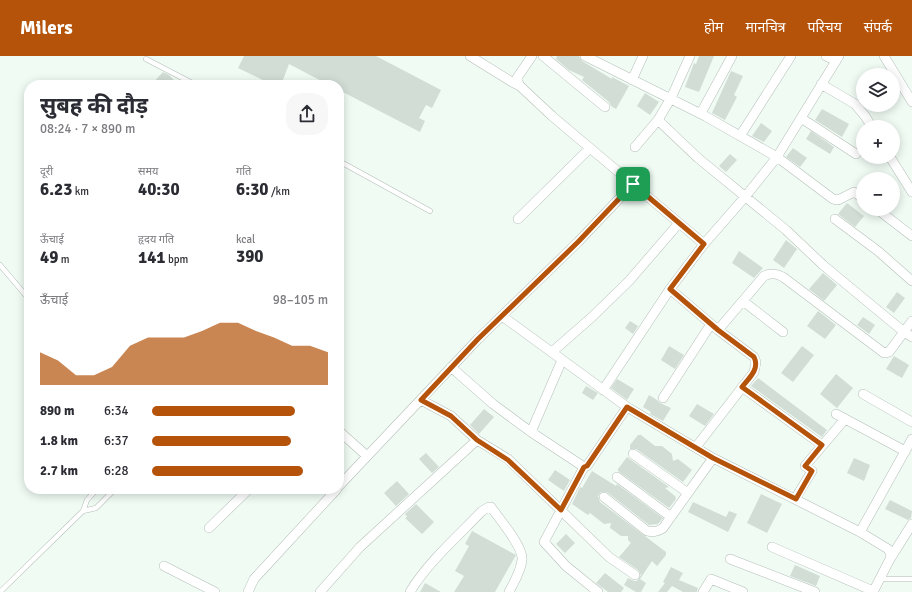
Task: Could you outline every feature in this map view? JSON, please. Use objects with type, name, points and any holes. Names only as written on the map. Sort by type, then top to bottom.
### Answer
[{"type":"street","points":[[470,56],[520,86],[552,116],[704,244]]},
{"type":"street","points":[[543,56],[605,107]]},
{"type":"street","points":[[632,80],[643,56]]},
{"type":"street","points":[[635,147],[658,120],[671,98],[690,56]]},
{"type":"street","points":[[701,113],[732,56]]},
{"type":"street","points":[[740,136],[791,56]]},
{"type":"street","points":[[603,390],[670,289],[704,244],[777,157],[838,58],[826,56]]},
{"type":"street","points":[[884,56],[912,102]]},
{"type":"street","points":[[520,86],[517,78],[529,57]]},
{"type":"street","points":[[591,57],[632,80],[701,113],[777,157],[833,199],[838,200],[854,192],[856,193]]},
{"type":"street","points":[[821,84],[855,104],[868,120]]},
{"type":"street","points":[[801,118],[856,154]]},
{"type":"street","points":[[658,120],[698,158],[786,230],[823,264],[908,334]]},
{"type":"street","points":[[518,219],[590,148]]},
{"type":"street","points":[[894,164],[912,192]]},
{"type":"street","points":[[344,481],[451,367],[578,242],[633,184]]},
{"type":"street","points":[[886,216],[912,236]]},
{"type":"street","points":[[835,219],[878,251],[912,281]]},
{"type":"street","points":[[552,352],[592,317],[629,281],[679,223]]},
{"type":"street","points":[[663,398],[714,327],[742,301],[764,276],[770,274],[777,274],[783,277],[884,353],[887,353],[908,334],[912,321]]},
{"type":"street","points":[[670,289],[714,327],[754,357],[756,362],[754,372],[696,447]]},
{"type":"street","points":[[742,301],[783,332]]},
{"type":"street","points":[[502,316],[627,407],[713,458],[860,532],[888,549],[891,554],[890,559]]},
{"type":"street","points":[[531,432],[562,360]]},
{"type":"street","points":[[451,367],[492,404],[584,467]]},
{"type":"street","points":[[742,387],[822,445]]},
{"type":"street","points":[[863,394],[912,422]]},
{"type":"street","points":[[421,400],[451,416],[477,440],[508,460],[609,557],[635,575]]},
{"type":"street","points":[[598,592],[566,566],[544,542],[584,467],[587,466],[627,407]]},
{"type":"street","points":[[836,414],[905,451]]},
{"type":"street","points":[[796,499],[812,471],[805,466],[845,419]]},
{"type":"street","points":[[344,435],[367,456]]},
{"type":"street","points":[[860,532],[912,439]]},
{"type":"street","points":[[320,592],[360,547],[477,440]]},
{"type":"street","points":[[633,454],[688,493]]},
{"type":"street","points":[[604,497],[647,531],[653,532],[663,528],[713,458]]},
{"type":"street","points":[[617,477],[671,518]]},
{"type":"street","points":[[209,528],[244,494]]},
{"type":"street","points":[[248,592],[254,579],[328,494]]},
{"type":"street","points":[[410,592],[443,551],[482,511],[491,507],[519,547],[522,555],[520,568],[509,592]]},
{"type":"street","points":[[772,547],[873,591],[890,559],[911,527]]},
{"type":"street","points":[[730,559],[815,592]]},
{"type":"street","points":[[164,566],[215,592]]},
{"type":"street","points":[[703,592],[709,581],[713,579],[743,592]]},
{"type":"lane","points":[[146,59],[186,80]]},
{"type":"lane","points":[[344,164],[430,211]]},
{"type":"lane","points":[[0,265],[24,293]]},
{"type":"lane","points":[[0,592],[83,511],[87,500],[92,494]]},
{"type":"lane","points":[[83,511],[96,508],[110,494]]},
{"type":"lane","points":[[879,579],[912,579]]},
{"type":"building","points":[[244,56],[376,56],[441,90],[432,108],[426,105],[419,118],[425,121],[420,132],[344,93],[344,80],[319,80],[289,64],[283,80],[263,80],[238,68]]},
{"type":"building","points":[[557,56],[579,56],[582,61],[612,79],[612,77],[629,86],[616,109],[582,80],[584,77],[569,70],[556,59]]},
{"type":"building","points":[[699,56],[714,56],[699,92],[685,87],[694,63],[696,64]]},
{"type":"building","points":[[731,71],[743,76],[734,95],[737,97],[725,120],[712,113]]},
{"type":"building","points":[[163,72],[174,80],[156,80]]},
{"type":"building","points":[[645,93],[659,102],[650,115],[637,106]]},
{"type":"building","points":[[822,109],[849,124],[842,137],[815,120]]},
{"type":"building","points":[[761,123],[772,131],[764,142],[752,136]]},
{"type":"building","points":[[811,131],[834,147],[830,154],[806,139]]},
{"type":"building","points":[[793,148],[807,158],[800,167],[786,157]]},
{"type":"building","points":[[730,154],[737,160],[726,172],[719,166]]},
{"type":"building","points":[[847,203],[856,210],[856,216],[864,216],[855,227],[838,214]]},
{"type":"building","points":[[786,240],[797,249],[784,268],[773,260]]},
{"type":"building","points":[[739,251],[763,268],[754,278],[732,263]]},
{"type":"building","points":[[823,273],[837,285],[824,301],[809,289]]},
{"type":"building","points":[[897,292],[905,298],[894,313],[886,307]]},
{"type":"building","points":[[818,311],[836,325],[825,339],[807,326]]},
{"type":"building","points":[[863,317],[875,325],[869,334],[857,325]]},
{"type":"building","points":[[630,321],[638,326],[633,334],[625,328]]},
{"type":"building","points":[[669,346],[684,355],[675,369],[661,360]]},
{"type":"building","points":[[802,346],[814,355],[793,382],[781,373]]},
{"type":"building","points":[[894,356],[909,365],[902,378],[886,369]]},
{"type":"building","points":[[836,374],[853,388],[837,408],[820,394]]},
{"type":"building","points":[[758,378],[827,430],[822,437],[751,386]]},
{"type":"building","points":[[617,379],[634,389],[627,400],[611,388]]},
{"type":"building","points":[[586,386],[598,393],[593,400],[582,393]]},
{"type":"building","points":[[649,395],[660,403],[671,408],[663,421],[650,414],[651,412],[643,407]]},
{"type":"building","points":[[697,404],[714,414],[705,426],[689,416]]},
{"type":"building","points":[[484,409],[494,417],[479,434],[470,425]]},
{"type":"building","points":[[638,435],[641,435],[655,446],[662,446],[672,454],[673,461],[678,459],[692,470],[683,482],[636,449],[630,449],[630,445]]},
{"type":"building","points":[[426,453],[439,467],[432,473],[419,459]]},
{"type":"building","points":[[627,457],[669,487],[665,488],[675,496],[676,499],[669,508],[618,471]]},
{"type":"building","points":[[854,458],[870,465],[864,481],[847,473]]},
{"type":"building","points":[[555,470],[570,480],[564,491],[548,480]]},
{"type":"building","points":[[592,471],[616,486],[617,484],[663,518],[658,524],[649,525],[607,492],[601,492],[598,496],[600,502],[666,552],[666,555],[657,566],[652,561],[640,579],[646,583],[641,592],[636,592],[624,585],[628,578],[637,581],[641,575],[638,570],[619,557],[631,543],[628,540],[628,536],[621,536],[610,528],[611,523],[604,524],[590,513],[588,515],[572,504],[580,487],[582,488]]},
{"type":"building","points":[[397,481],[409,494],[396,506],[384,493]]},
{"type":"building","points":[[761,494],[782,504],[767,533],[747,523]]},
{"type":"building","points":[[890,500],[912,511],[911,518],[908,520],[885,509]]},
{"type":"building","points":[[693,502],[726,517],[729,511],[737,514],[728,532],[688,512]]},
{"type":"building","points":[[416,504],[434,522],[422,534],[405,518],[407,517],[405,514]]},
{"type":"building","points":[[472,531],[516,555],[495,592],[454,592],[464,576],[455,571],[469,546],[465,544]]},
{"type":"building","points":[[566,534],[575,543],[565,553],[556,544]]},
{"type":"building","points":[[795,565],[820,576],[816,586],[790,576]]},
{"type":"building","points":[[671,567],[683,573],[679,580],[698,588],[697,592],[683,592],[672,586],[667,592],[658,592],[665,583],[663,582]]},
{"type":"building","points":[[605,573],[624,588],[621,592],[608,592],[596,583]]},
{"type":"building","points":[[425,583],[441,592],[420,592]]},
{"type":"route","points":[[633,184],[704,244],[670,289],[718,330],[754,357],[756,367],[754,372],[742,387],[822,445],[805,466],[812,471],[796,499],[713,458],[627,407],[587,466],[584,467],[561,510],[508,460],[477,440],[451,416],[421,400],[478,339],[578,242],[633,184]]}]
